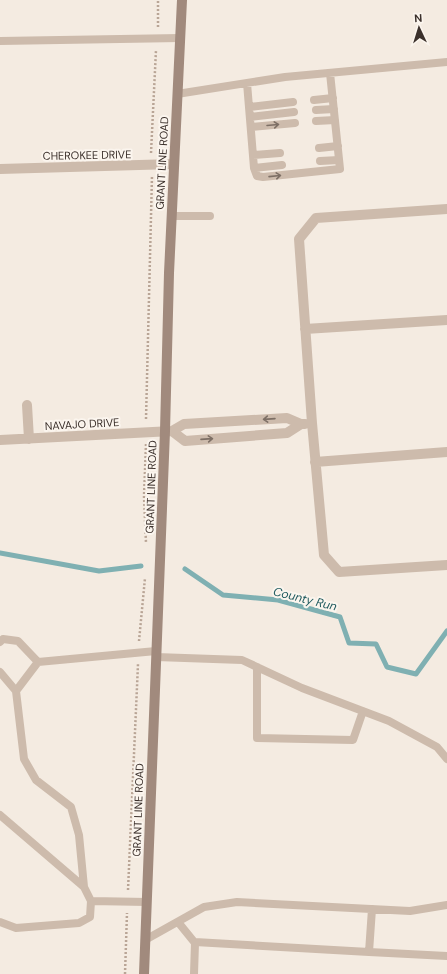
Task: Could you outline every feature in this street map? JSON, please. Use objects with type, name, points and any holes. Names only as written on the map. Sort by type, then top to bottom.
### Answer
[{"type":"main road","name":"GRANT LINE ROAD","points":[[144,974],[156,654],[169,431],[172,216],[182,0]]},
{"type":"street","name":"CHEROKEE DRIVE","points":[[0,169],[174,164]]},
{"type":"street","points":[[447,209],[316,218],[299,239],[315,462],[324,555],[339,572],[447,565]]},
{"type":"street","points":[[305,329],[447,320]]},
{"type":"street","points":[[28,405],[29,439]]},
{"type":"street","name":"NAVAJO DRIVE","points":[[0,440],[169,431],[184,424],[287,418],[301,424]]},
{"type":"street","points":[[169,431],[185,441],[287,434],[301,424],[312,423]]},
{"type":"street","points":[[315,462],[447,452]]},
{"type":"lane","points":[[0,41],[180,38]]},
{"type":"lane","points":[[177,94],[247,83],[330,73],[447,62]]},
{"type":"lane","points":[[247,83],[254,168],[257,176],[263,177],[340,169],[330,73]]},
{"type":"lane","points":[[314,100],[333,98]]},
{"type":"lane","points":[[249,107],[293,102]]},
{"type":"lane","points":[[316,110],[334,108]]},
{"type":"lane","points":[[250,117],[294,112]]},
{"type":"lane","points":[[316,122],[335,120]]},
{"type":"lane","points":[[251,127],[295,124]]},
{"type":"lane","points":[[319,148],[338,146]]},
{"type":"lane","points":[[253,156],[280,152]]},
{"type":"lane","points":[[320,161],[339,160]]},
{"type":"lane","points":[[254,168],[282,165]]},
{"type":"lane","points":[[172,216],[210,216]]},
{"type":"lane","points":[[0,642],[3,639],[18,641],[38,662]]},
{"type":"lane","points":[[16,691],[38,662],[156,654],[242,660],[302,688],[389,720],[437,747],[447,759]]},
{"type":"lane","points":[[257,667],[257,738],[353,740],[363,711]]},
{"type":"lane","points":[[0,672],[16,691],[24,759],[36,780],[71,807],[79,835],[84,887],[91,901],[90,918],[79,923],[16,928],[0,922]]},
{"type":"lane","points":[[0,815],[84,887]]},
{"type":"lane","points":[[91,901],[147,902]]},
{"type":"lane","points":[[145,940],[204,907],[237,902],[410,911],[447,905]]},
{"type":"lane","points":[[369,952],[372,909]]},
{"type":"lane","points":[[178,922],[195,942],[194,974]]},
{"type":"lane","points":[[195,942],[447,956]]},
{"type":"path","points":[[151,151],[158,0]]},
{"type":"path","points":[[146,415],[152,186]]},
{"type":"path","points":[[146,456],[144,496],[147,545]]},
{"type":"path","points":[[139,638],[145,572]]},
{"type":"path","points":[[126,974],[138,670]]},
{"type":"waterway","name":"County Run","points":[[0,553],[99,571],[141,566]]},
{"type":"waterway","name":"County Run","points":[[185,569],[223,595],[278,600],[340,617],[349,643],[376,644],[387,667],[416,674],[447,631]]}]
